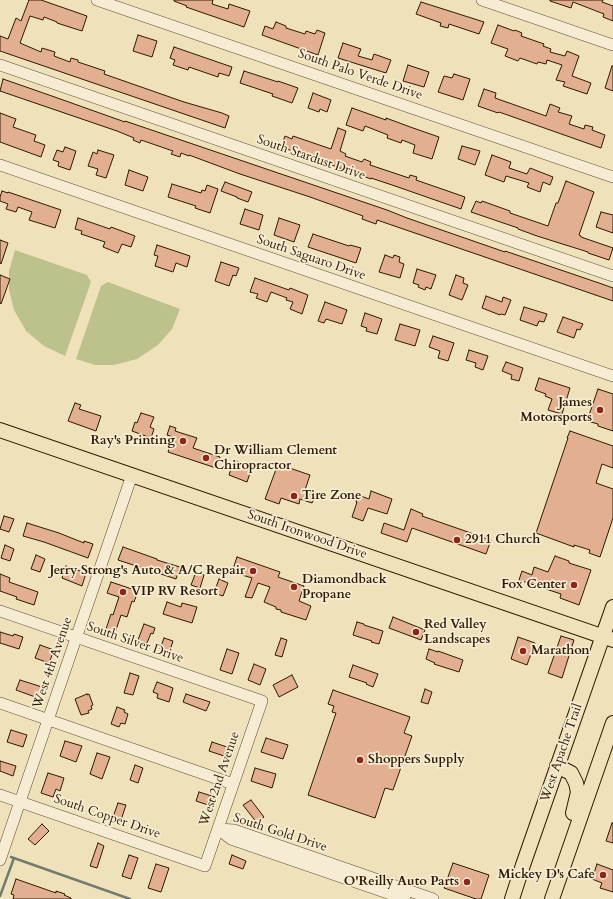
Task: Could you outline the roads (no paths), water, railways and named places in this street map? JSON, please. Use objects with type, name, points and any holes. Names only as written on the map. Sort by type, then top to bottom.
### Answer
[{"type":"main road","name":"South Ironwood Drive","points":[[0,430],[608,638]]},
{"type":"main road","name":"West Apache Trail","points":[[512,899],[558,766],[608,638],[613,607]]},
{"type":"main road","points":[[552,899],[613,723]]},
{"type":"main road","points":[[558,766],[571,773],[576,782],[578,792],[557,863],[558,883]]},
{"type":"street","name":"South Palo Verde Drive","points":[[98,0],[613,177]]},
{"type":"street","points":[[482,0],[613,45]]},
{"type":"street","name":"South Stardust Drive","points":[[0,65],[613,276]]},
{"type":"street","name":"South Saguaro Drive","points":[[0,165],[613,376]]},
{"type":"street","name":"West 4th Avenue","points":[[0,860],[132,475]]},
{"type":"street","name":"South Silver Drive","points":[[0,611],[262,701]]},
{"type":"street","name":"West 2nd Avenue","points":[[205,866],[262,701]]},
{"type":"street","points":[[0,703],[233,784]]},
{"type":"street","name":"South Copper Drive","points":[[0,795],[205,866]]},
{"type":"street","name":"South Gold Drive","points":[[218,829],[234,830],[284,853],[405,899]]},
{"type":"street","name":"South Gold Drive","points":[[284,853],[432,899]]},
{"type":"waterway","points":[[11,857],[130,899]]},
{"type":"waterway","points":[[0,896],[14,858]]},
{"type":"place","name":"James Motorsports","points":[[600,410]]},
{"type":"place","name":"Ray's Printing","points":[[183,441]]},
{"type":"place","name":"Dr William Clement Chiropractor","points":[[206,458]]},
{"type":"place","name":"Tire Zone","points":[[294,496]]},
{"type":"place","name":"2911 Church","points":[[457,540]]},
{"type":"place","name":"Jerry Strong's Auto & A/C Repair","points":[[253,571]]},
{"type":"place","name":"Fox Center","points":[[574,585]]},
{"type":"place","name":"Diamondback Propane","points":[[294,587]]},
{"type":"place","name":"VIP RV Resort","points":[[123,592]]},
{"type":"place","name":"Red Valley Landscapes","points":[[416,632]]},
{"type":"place","name":"Marathon","points":[[523,651]]},
{"type":"place","name":"Shoppers Supply","points":[[360,760]]},
{"type":"place","name":"Mickey D's Cafe","points":[[603,875]]},
{"type":"place","name":"O'Reilly Auto Parts","points":[[467,882]]}]
